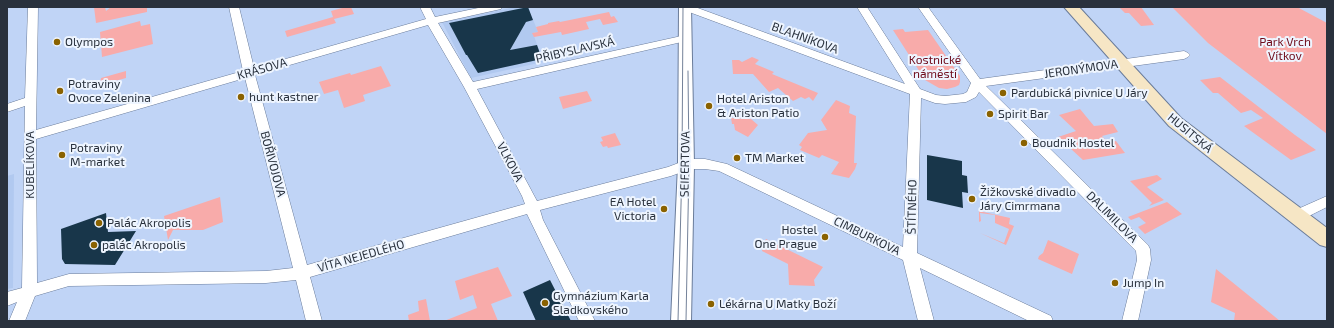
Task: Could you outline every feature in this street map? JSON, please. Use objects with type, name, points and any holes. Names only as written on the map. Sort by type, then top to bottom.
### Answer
[{"type":"main road","name":"HUSITSKÁ","points":[[1071,7],[1120,63],[1175,122],[1327,239]]},
{"type":"street","name":"KUBELÍKOVA","points":[[17,321],[29,292],[33,7]]},
{"type":"street","name":"BOŘIVOJOVA","points":[[234,7],[249,72],[314,321]]},
{"type":"street","name":"VLKOVA","points":[[425,7],[529,196],[536,220],[587,321]]},
{"type":"street","name":"KRÁSOVA","points":[[30,136],[249,72],[432,21],[496,7]]},
{"type":"street","name":"BLAHNÍKOVA","points":[[685,7],[916,92]]},
{"type":"street","name":"SEIFERTOVA","points":[[681,321],[686,165],[685,7]]},
{"type":"street","points":[[862,7],[916,92],[935,99],[966,98],[972,94],[977,83],[923,7]]},
{"type":"street","name":"PŘIBYSLAVSKÁ","points":[[470,87],[686,38]]},
{"type":"street","name":"JERONÝMOVA","points":[[977,83],[1184,55]]},
{"type":"street","name":"DALIMILOVA","points":[[977,83],[1143,249],[1144,260],[1130,321]]},
{"type":"street","name":"ŠTÍTNÉHO","points":[[916,92],[914,110],[910,258],[926,321]]},
{"type":"street","points":[[7,108],[31,100]]},
{"type":"street","name":"CIMBURKOVA","points":[[686,165],[705,164],[722,167],[910,258],[1045,321]]},
{"type":"street","name":"VÍTA NEJEDLÉHO","points":[[7,299],[69,280],[266,277],[301,273],[532,207],[671,171],[686,165]]},
{"type":"street","points":[[1296,216],[1327,201]]},
{"type":"shaded area","points":[[516,7],[528,7],[538,32],[533,33],[543,62],[471,78],[442,22]]},
{"type":"shaded area","points":[[14,174],[13,288],[7,289],[7,176]]},
{"type":"green space","points":[[94,7],[105,7],[106,11],[111,7],[147,7],[147,12],[96,23]]},
{"type":"green space","points":[[351,7],[354,14],[334,19],[336,23],[287,37],[285,31],[333,17],[331,11]]},
{"type":"green space","points":[[1119,7],[1141,7],[1154,25],[1141,26],[1129,13],[1125,13]]},
{"type":"green space","name":"Park Vrch Vítkov","points":[[1172,7],[1297,7],[1327,23],[1327,134],[1208,43]]},
{"type":"green space","points":[[609,12],[611,17],[614,16],[618,22],[603,25],[600,19],[586,22],[589,29],[562,35],[561,32],[534,37],[532,33],[538,32],[536,27],[548,23]]},
{"type":"green space","points":[[140,21],[141,26],[150,24],[153,44],[102,57],[100,32]]},
{"type":"green space","name":"Kostnické náměstí","points":[[903,29],[905,32],[928,30],[960,76],[959,85],[947,89],[939,88],[925,80],[893,30]]},
{"type":"green space","points":[[752,57],[759,60],[755,64],[774,72],[772,74],[818,93],[813,101],[809,97],[805,99],[801,97],[793,101],[778,88],[769,92],[753,74],[733,74],[732,60],[739,60],[742,62]]},
{"type":"green space","points":[[381,66],[391,86],[363,95],[365,101],[344,108],[338,90],[324,94],[319,82],[350,73],[351,75]]},
{"type":"green space","points":[[126,71],[126,78],[100,85],[101,78]]},
{"type":"green space","points":[[1220,77],[1316,150],[1291,160],[1244,126],[1263,118],[1251,110],[1241,113],[1218,93],[1213,93],[1200,80]]},
{"type":"green space","points":[[587,91],[592,101],[563,109],[559,97]]},
{"type":"green space","points":[[836,100],[850,106],[849,113],[856,116],[854,163],[857,163],[849,178],[831,174],[839,162],[822,155],[819,158],[800,150],[802,147],[799,145],[808,133],[827,130],[821,120]]},
{"type":"green space","points":[[1080,109],[1094,126],[1113,124],[1118,132],[1102,136],[1107,142],[1116,141],[1125,153],[1083,160],[1058,137],[1076,131],[1059,115]]},
{"type":"green space","points":[[731,118],[751,119],[758,125],[748,137],[735,130]]},
{"type":"green space","points":[[615,133],[621,145],[608,148],[607,146],[603,147],[600,142],[603,141],[601,137]]},
{"type":"green space","points":[[1157,175],[1162,179],[1147,187],[1164,200],[1149,206],[1152,203],[1130,181]]},
{"type":"green space","points":[[220,197],[223,222],[203,230],[173,230],[168,240],[164,216]]},
{"type":"green space","points":[[1167,202],[1182,214],[1145,234],[1138,227],[1146,223],[1139,217],[1131,220],[1128,217]]},
{"type":"green space","points":[[979,211],[1010,218],[1009,224],[1014,226],[1006,245],[980,233],[1004,243],[1009,229],[995,223],[995,215],[980,213],[981,221],[979,222]]},
{"type":"green space","points":[[766,239],[823,267],[814,280],[815,286],[789,285],[788,264],[762,251],[763,244]]},
{"type":"green space","points":[[1048,240],[1079,254],[1072,274],[1038,259],[1043,253]]},
{"type":"green space","points":[[498,267],[512,296],[491,304],[498,321],[444,321],[477,308],[473,295],[460,300],[455,281]]},
{"type":"green space","points":[[1216,269],[1280,321],[1234,321],[1235,313],[1211,302]]},
{"type":"green space","points":[[426,299],[430,321],[409,321],[408,315],[419,311],[418,301]]},
{"type":"building","points":[[528,7],[533,20],[526,22],[510,50],[537,45],[542,59],[478,73],[466,55],[449,23]]},
{"type":"building","points":[[927,155],[962,161],[962,175],[967,176],[968,193],[962,192],[963,208],[927,200]]},
{"type":"building","name":"palác Akropolis","points":[[106,213],[108,232],[136,231],[115,265],[65,264],[62,259],[61,229]]},
{"type":"building","name":"Gymnázium Karla Sladkovského","points":[[550,280],[571,321],[536,321],[523,292]]},
{"type":"tram line","points":[[678,321],[682,166],[683,7]]},
{"type":"tram line","points":[[686,321],[689,164],[688,71]]},
{"type":"place","name":"Olympos","points":[[57,42]]},
{"type":"place","name":"Potraviny Ovoce Zelenina","points":[[60,91]]},
{"type":"place","name":"Pardubická pivnice U Járy","points":[[1003,93]]},
{"type":"place","name":"hunt kastner","points":[[241,97]]},
{"type":"place","name":"Hotel Ariston & Ariston Patio","points":[[709,106]]},
{"type":"place","name":"Spirit Bar","points":[[990,114]]},
{"type":"place","name":"Boudnik Hostel","points":[[1024,143]]},
{"type":"place","name":"Potraviny M-market","points":[[62,155]]},
{"type":"place","name":"TM Market","points":[[737,158]]},
{"type":"place","name":"Žižkovské divadlo Járy Cimrmana","points":[[972,199]]},
{"type":"place","name":"EA Hotel Victoria","points":[[664,209]]},
{"type":"place","name":"Palác Akropolis","points":[[99,223]]},
{"type":"place","name":"Hostel One Prague","points":[[825,237]]},
{"type":"place","name":"palác Akropolis","points":[[94,245]]},
{"type":"place","name":"Jump In","points":[[1115,283]]},
{"type":"place","name":"Gymnázium Karla Sladkovského","points":[[545,303]]},
{"type":"place","name":"Lékárna U Matky Boží","points":[[711,304]]}]
